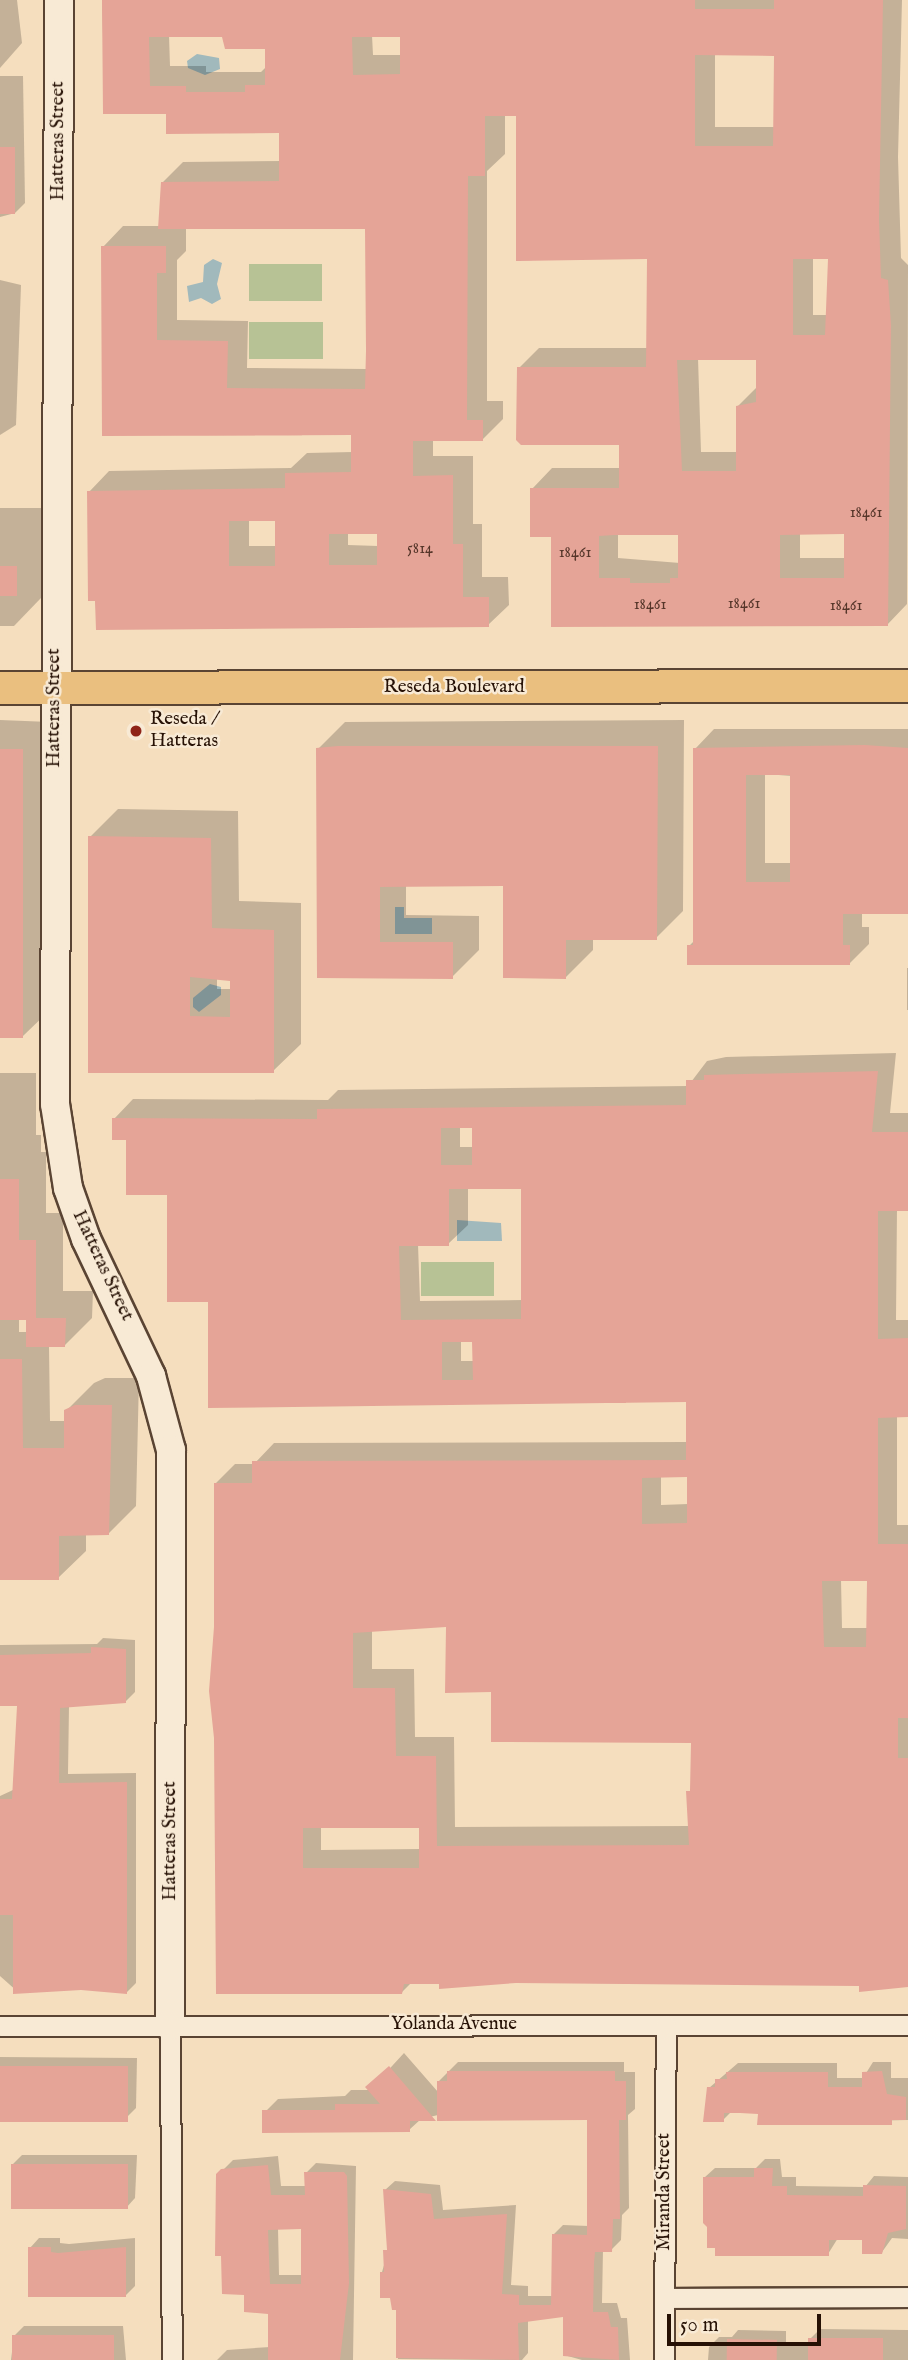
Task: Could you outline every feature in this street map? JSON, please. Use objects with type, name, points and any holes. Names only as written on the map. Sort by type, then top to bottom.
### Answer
[{"type":"main road","name":"Reseda Boulevard","points":[[0,688],[908,686]]},
{"type":"street","name":"Hatteras Street","points":[[59,0],[55,1086],[59,1151],[86,1239],[130,1326],[158,1397],[173,1480],[170,2026],[172,2360]]},
{"type":"street","name":"Miranda Street","points":[[664,2360],[666,2025]]},
{"type":"street","name":"Yolanda Avenue","points":[[0,2026],[908,2025]]},
{"type":"street","points":[[664,2298],[908,2297]]},
{"type":"green space","points":[[249,264],[322,264],[322,301],[249,301]]},
{"type":"green space","points":[[249,322],[323,322],[323,359],[249,359]]},
{"type":"green space","points":[[421,1262],[494,1262],[494,1296],[421,1296]]},
{"type":"water","points":[[197,54],[219,58],[220,69],[205,75],[188,68],[187,61]]},
{"type":"water","points":[[213,259],[222,263],[217,284],[221,299],[212,304],[201,298],[189,302],[187,286],[203,282],[204,265]]},
{"type":"water","points":[[395,907],[404,907],[404,918],[432,918],[432,934],[395,934]]},
{"type":"water","points":[[210,984],[221,987],[221,995],[199,1012],[193,1007],[193,998]]},
{"type":"water","points":[[457,1220],[501,1223],[502,1241],[457,1241]]},
{"type":"building","points":[[102,0],[695,0],[695,9],[774,9],[774,0],[883,0],[879,219],[881,278],[888,280],[891,325],[888,626],[551,627],[551,537],[530,537],[530,488],[619,488],[619,445],[521,445],[516,440],[517,367],[646,367],[647,259],[516,261],[516,116],[485,116],[485,176],[468,176],[467,420],[483,420],[483,441],[413,441],[413,476],[453,475],[453,544],[463,544],[463,597],[489,597],[489,627],[96,630],[95,601],[88,601],[87,491],[285,488],[285,473],[351,472],[351,435],[102,436],[101,246],[166,246],[166,273],[157,273],[157,340],[228,341],[227,388],[365,389],[366,351],[365,229],[158,229],[161,182],[279,181],[279,133],[166,134],[166,114],[103,114]],"holes":[[[149,37],[222,37],[225,49],[265,49],[265,85],[245,85],[245,92],[186,92],[186,86],[150,86]],[[352,37],[400,37],[400,74],[353,75]],[[695,55],[774,56],[773,146],[695,146]],[[793,259],[828,259],[825,335],[793,335]],[[677,360],[756,360],[756,402],[736,406],[736,471],[682,471]],[[229,521],[275,521],[275,566],[229,566]],[[329,534],[377,534],[377,565],[329,565]],[[844,534],[844,578],[780,578],[780,535]],[[678,535],[678,578],[670,578],[670,583],[630,583],[630,578],[599,578],[599,536]]]},
{"type":"building","points":[[0,147],[15,147],[15,214],[0,214]]},
{"type":"building","points":[[0,566],[17,566],[17,596],[0,596]]},
{"type":"building","points":[[865,745],[908,748],[908,914],[843,914],[843,945],[850,945],[850,965],[687,965],[687,945],[693,945],[693,748]],"holes":[[[746,775],[790,775],[790,882],[746,882]]]},
{"type":"building","points":[[658,746],[657,940],[566,940],[566,979],[503,978],[503,886],[380,887],[380,942],[453,942],[453,979],[317,978],[316,748]]},
{"type":"building","points":[[0,749],[23,749],[23,1038],[0,1038]]},
{"type":"building","points":[[88,836],[211,838],[212,928],[274,930],[274,1073],[88,1073]],"holes":[[[190,977],[230,981],[230,1017],[190,1016]]]},
{"type":"building","points":[[878,1071],[872,1132],[908,1132],[908,1211],[878,1211],[878,1339],[908,1338],[908,1417],[878,1418],[878,1544],[908,1544],[908,1718],[898,1718],[898,1758],[908,1758],[908,1987],[859,1992],[859,1986],[516,1983],[439,1989],[439,1984],[404,1984],[402,1994],[216,1994],[214,1738],[209,1691],[214,1627],[214,1483],[252,1483],[252,1461],[686,1460],[686,1402],[208,1408],[208,1302],[167,1302],[167,1195],[126,1195],[126,1140],[112,1140],[112,1118],[317,1119],[317,1109],[686,1105],[686,1080],[704,1080],[704,1075]],"holes":[[[441,1128],[472,1128],[472,1165],[441,1165]],[[449,1189],[521,1189],[521,1319],[401,1320],[399,1246],[449,1246]],[[442,1342],[472,1342],[473,1380],[442,1380]],[[687,1477],[687,1523],[642,1524],[642,1478]],[[822,1581],[867,1581],[866,1647],[824,1647]],[[446,1627],[445,1693],[491,1692],[491,1742],[691,1743],[690,1791],[686,1791],[689,1845],[437,1846],[436,1756],[396,1756],[395,1688],[353,1688],[353,1633]],[[303,1828],[419,1828],[419,1868],[303,1868]]]},
{"type":"building","points":[[0,1179],[19,1179],[19,1240],[36,1240],[36,1318],[66,1318],[65,1347],[26,1347],[26,1320],[0,1320]]},
{"type":"building","points":[[0,1359],[22,1359],[23,1448],[64,1448],[64,1410],[75,1405],[112,1405],[109,1535],[59,1536],[59,1580],[0,1580]]},
{"type":"building","points":[[91,1647],[126,1649],[126,1703],[60,1708],[59,1783],[127,1782],[127,1994],[81,1990],[13,1994],[13,1915],[0,1915],[0,1799],[12,1799],[17,1706],[0,1706],[0,1655],[91,1653]]},
{"type":"building","points":[[0,2066],[128,2066],[128,2122],[0,2122]]},
{"type":"building","points":[[389,2066],[436,2121],[410,2121],[410,2132],[262,2133],[262,2110],[335,2110],[335,2104],[380,2104],[365,2087]]},
{"type":"building","points":[[447,2071],[615,2071],[615,2081],[626,2081],[626,2120],[619,2120],[620,2219],[613,2219],[612,2252],[595,2252],[594,2263],[593,2312],[608,2312],[611,2327],[618,2327],[619,2360],[563,2356],[563,2317],[518,2323],[519,2360],[396,2358],[396,2310],[392,2310],[390,2298],[380,2298],[380,2272],[384,2272],[383,2250],[387,2250],[383,2189],[431,2194],[434,2219],[507,2214],[502,2294],[519,2295],[519,2305],[551,2305],[552,2234],[587,2235],[587,2120],[437,2121],[437,2081],[447,2081]]},
{"type":"building","points":[[882,2071],[887,2094],[906,2097],[906,2120],[892,2120],[892,2125],[757,2125],[758,2114],[740,2113],[724,2113],[724,2122],[703,2122],[707,2087],[715,2087],[715,2079],[727,2079],[726,2072],[828,2072],[828,2087],[862,2087],[862,2072]]},
{"type":"building","points":[[11,2164],[128,2164],[128,2209],[11,2209]]},
{"type":"building","points":[[268,2165],[271,2195],[305,2195],[304,2172],[344,2172],[347,2176],[349,2283],[340,2360],[268,2360],[268,2314],[244,2312],[244,2295],[222,2294],[221,2256],[215,2256],[216,2174],[221,2169]],"holes":[[[301,2229],[301,2284],[270,2284],[268,2230]]]},
{"type":"building","points":[[754,2168],[773,2168],[772,2186],[787,2186],[787,2195],[863,2196],[863,2185],[906,2186],[906,2229],[888,2233],[882,2254],[862,2254],[862,2240],[829,2240],[829,2256],[715,2256],[715,2248],[707,2248],[707,2227],[703,2223],[703,2177],[754,2177]]},
{"type":"building","points":[[28,2247],[51,2247],[51,2252],[58,2253],[126,2247],[126,2297],[28,2297]]},
{"type":"building","points":[[12,2335],[114,2335],[114,2360],[12,2360]]},
{"type":"building","points":[[808,2338],[883,2338],[883,2360],[808,2360]]},
{"type":"building","points":[[727,2339],[777,2340],[777,2360],[727,2360]]},
{"type":"place","name":"Reseda / Hatteras","points":[[136,731]]}]
